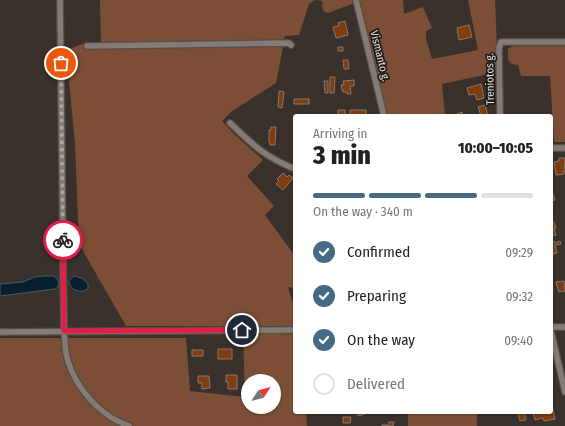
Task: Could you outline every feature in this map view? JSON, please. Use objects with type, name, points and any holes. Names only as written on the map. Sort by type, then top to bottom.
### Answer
[{"type":"street","points":[[60,0],[64,331],[66,354],[71,369],[80,387],[95,404],[112,418],[129,426]]},
{"type":"street","name":"Vismanto g.","points":[[356,0],[384,114]]},
{"type":"street","name":"Treniotos g.","points":[[500,114],[499,48],[501,42],[565,42]]},
{"type":"street","points":[[87,46],[289,43],[291,45]]},
{"type":"street","points":[[230,123],[256,148],[276,161],[293,168]]},
{"type":"street","points":[[553,148],[565,148]]},
{"type":"street","points":[[553,327],[565,327]]},
{"type":"street","points":[[0,332],[293,330]]},
{"type":"street","points":[[553,340],[565,392]]},
{"type":"shaded area","points":[[100,0],[315,0],[309,4],[299,35],[285,36],[276,83],[232,111],[222,121],[263,160],[247,176],[274,206],[265,215],[293,253],[293,288],[288,287],[293,303],[293,326],[126,326],[79,244],[75,143],[66,51],[82,44],[101,44]]},
{"type":"shaded area","points":[[317,0],[403,0],[404,14],[423,7],[432,28],[426,31],[426,39],[432,59],[478,50],[468,0],[495,0],[498,72],[442,84],[445,114],[386,114],[360,3],[352,4],[328,13],[323,11],[322,1]]},
{"type":"shaded area","points":[[515,45],[565,46],[565,142],[554,142],[550,76],[521,76],[518,65],[512,64],[508,60],[508,49]]},
{"type":"shaded area","points":[[293,333],[293,414],[306,414],[307,426],[0,426],[0,338],[186,338],[190,391],[241,397],[241,414],[281,414],[281,374],[244,374],[243,334]]},
{"type":"shaded area","points":[[408,414],[477,414],[477,426],[408,426]]},
{"type":"water","points":[[53,276],[57,278],[59,282],[58,287],[55,289],[0,296],[0,284],[23,282],[35,277]]},
{"type":"water","points":[[74,276],[85,281],[88,284],[88,289],[78,291],[73,289],[69,283],[69,280]]},
{"type":"building","points":[[345,21],[348,35],[336,38],[333,27],[339,26],[338,23]]},
{"type":"building","points":[[469,25],[472,37],[459,40],[457,28]]},
{"type":"building","points":[[338,47],[343,47],[343,51],[338,51]]},
{"type":"building","points":[[343,60],[348,60],[349,69],[344,69]]},
{"type":"building","points":[[330,77],[335,77],[334,93],[330,93]]},
{"type":"building","points":[[354,80],[354,86],[350,86],[351,94],[343,92],[341,85],[344,85],[343,81]]},
{"type":"building","points":[[324,81],[328,81],[328,93],[325,93]]},
{"type":"building","points":[[481,84],[484,98],[477,100],[475,94],[469,95],[467,88]]},
{"type":"building","points":[[279,91],[284,92],[282,108],[278,107]]},
{"type":"building","points":[[294,99],[309,99],[309,104],[294,104]]},
{"type":"building","points":[[485,105],[487,114],[480,114],[478,107]]},
{"type":"building","points":[[338,110],[345,110],[345,114],[338,114]]},
{"type":"building","points":[[350,110],[366,110],[366,114],[350,114]]},
{"type":"building","points":[[271,127],[276,127],[275,145],[270,145],[269,142],[269,130],[271,130]]},
{"type":"building","points":[[559,158],[565,158],[564,174],[556,175],[554,162],[559,161]]},
{"type":"building","points":[[283,173],[287,177],[289,175],[293,178],[283,190],[276,184],[279,181],[277,179]]},
{"type":"building","points":[[554,222],[556,228],[554,229],[556,235],[553,236]]},
{"type":"building","points":[[553,241],[555,243],[560,241],[561,244],[555,245],[557,253],[553,254]]},
{"type":"building","points":[[564,281],[565,291],[559,292],[556,282]]},
{"type":"building","points":[[218,349],[232,349],[232,359],[218,359]]},
{"type":"building","points":[[192,350],[203,350],[203,356],[192,356]]},
{"type":"building","points":[[226,375],[237,375],[237,389],[228,389]]},
{"type":"building","points":[[198,376],[209,376],[210,388],[202,389],[202,383],[198,383]]},
{"type":"building","points":[[553,410],[555,419],[544,421],[543,418],[535,420],[534,414],[553,414]]},
{"type":"building","points":[[518,414],[524,414],[526,420],[520,421]]},
{"type":"building","points":[[343,417],[351,417],[350,423],[343,423]]},
{"type":"building","points":[[389,422],[394,422],[393,426],[382,426],[389,425]]},
{"type":"way so far","points":[[61,63],[63,240]]},
{"type":"route","points":[[63,240],[64,331],[242,330]]}]
